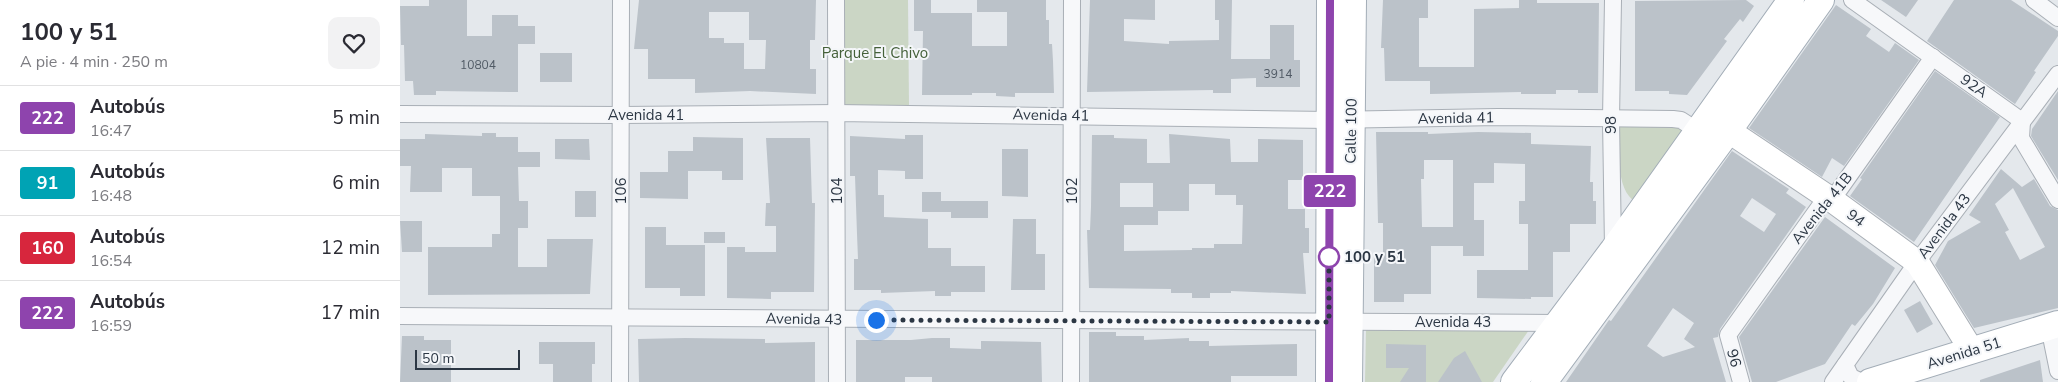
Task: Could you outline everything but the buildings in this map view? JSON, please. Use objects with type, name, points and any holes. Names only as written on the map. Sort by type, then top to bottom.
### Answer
[{"type":"main road","name":"Calle 100","points":[[1330,0],[1341,120]]},
{"type":"main road","name":"Calle 100","points":[[1329,382],[1339,322],[1341,120],[1353,0]]},
{"type":"main road","points":[[1544,382],[1712,126],[1791,0]]},
{"type":"main road","points":[[1514,382],[1613,250],[1712,126],[1821,0]]},
{"type":"main road","name":"Calle 100","points":[[1339,322],[1348,382]]},
{"type":"main road","name":"Avenida 51","points":[[1870,382],[1922,374],[1972,351],[2053,325]]},
{"type":"street","name":"106","points":[[620,382],[621,0]]},
{"type":"street","name":"104","points":[[836,0],[837,382]]},
{"type":"street","name":"102","points":[[1070,382],[1072,321],[1072,0]]},
{"type":"street","name":"98","points":[[1613,0],[1611,120],[1613,250]]},
{"type":"street","name":"92A","points":[[1852,0],[2022,121]]},
{"type":"street","points":[[2034,0],[2058,18]]},
{"type":"street","name":"Avenida 41B","points":[[1728,335],[1820,206],[1832,200],[1933,57]]},
{"type":"street","name":"Avenida 43","points":[[1833,382],[1917,262],[2058,74]]},
{"type":"street","name":"Avenida 41","points":[[400,114],[621,115],[836,113],[1341,120],[1498,117],[1611,120],[1673,119],[1712,126]]},
{"type":"street","points":[[2022,121],[2021,138],[2058,200]]},
{"type":"street","name":"94","points":[[1712,126],[1832,200],[1917,262],[1972,351]]},
{"type":"street","name":"Avenida 43","points":[[400,316],[1558,323]]},
{"type":"street","points":[[2053,325],[2058,371]]},
{"type":"street","name":"96","points":[[1728,335],[1741,382]]},
{"type":"street","points":[[1846,364],[1851,377],[1862,382]]},
{"type":"green space","name":"Parque El Chivo","points":[[843,0],[908,0],[909,105],[843,106]]},
{"type":"green space","points":[[1619,123],[1675,124],[1685,132],[1636,202],[1624,188],[1621,178]]},
{"type":"green space","points":[[1366,328],[1529,330],[1493,382],[1365,382]]},
{"type":"bus line","name":"222","points":[[1329,382],[1330,0]]},
{"type":"place","name":"100 y 51","points":[[1329,257]]},
{"type":"route","points":[[876,320],[1329,322],[1329,248],[1329,257]]}]
